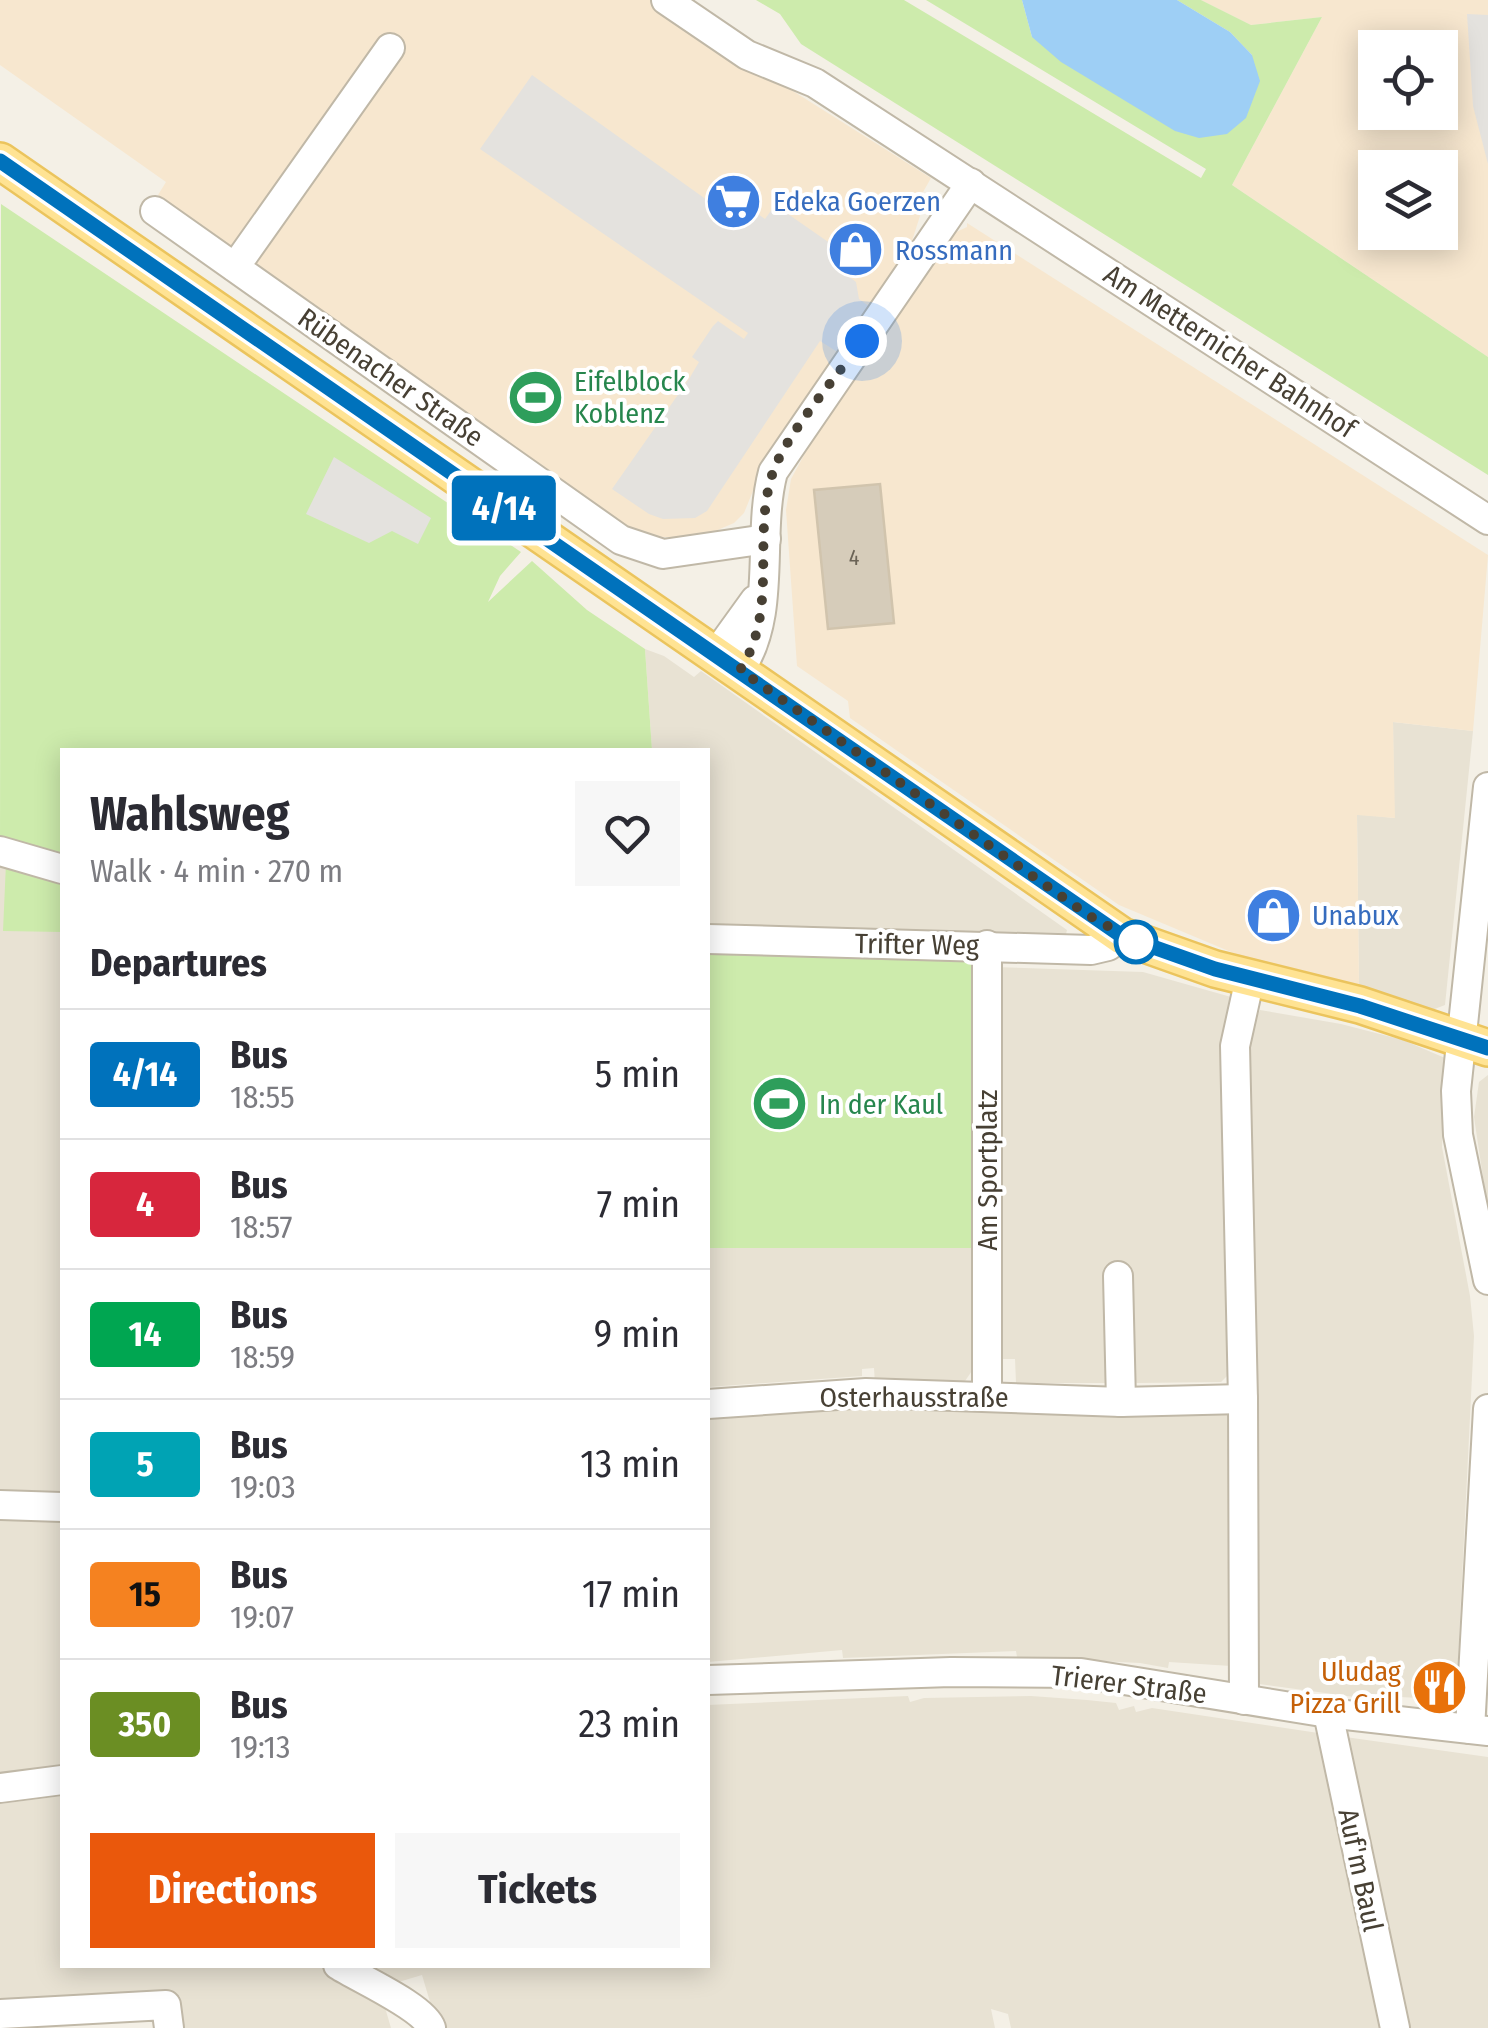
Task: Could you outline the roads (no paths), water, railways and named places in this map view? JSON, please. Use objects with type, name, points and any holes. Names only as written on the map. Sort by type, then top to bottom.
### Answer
[{"type":"main road","name":"Rübenacher Straße","points":[[0,161],[1122,936],[1250,978],[1360,1006],[1475,1043]]},
{"type":"street","name":"Am Metternicher Bahnhof","points":[[666,0],[747,55],[815,84],[972,183],[1488,520]]},
{"type":"street","points":[[235,266],[390,48]]},
{"type":"street","points":[[728,662],[753,643],[763,586],[769,485],[780,458],[972,183]]},
{"type":"street","name":"Rübenacher Straße","points":[[156,211],[633,547],[663,554],[766,540]]},
{"type":"street","points":[[1488,788],[1475,1043],[1456,1091],[1458,1135],[1488,1280]]},
{"type":"street","points":[[0,851],[60,867]]},
{"type":"street","name":"Trifter Weg","points":[[710,939],[1090,950],[1108,946],[1122,936]]},
{"type":"street","name":"Am Sportplatz","points":[[987,945],[988,1394]]},
{"type":"street","points":[[1244,1700],[1244,1398],[1235,1046],[1250,978]]},
{"type":"street","points":[[1118,1276],[1121,1402]]},
{"type":"street","name":"Osterhausstraße","points":[[710,1404],[866,1393],[988,1394],[1121,1402],[1244,1398]]},
{"type":"street","points":[[1479,1730],[1488,1409]]},
{"type":"street","points":[[0,1505],[60,1507]]},
{"type":"street","name":"Trierer Straße","points":[[710,1680],[951,1672],[1081,1673],[1328,1713],[1479,1730]]},
{"type":"street","name":"Auf'm Baul","points":[[1328,1713],[1394,2028]]},
{"type":"street","points":[[0,1788],[60,1780]]},
{"type":"street","points":[[343,1968],[410,2004],[428,2020],[431,2028]]},
{"type":"street","points":[[0,2014],[166,2005],[169,2028]]},
{"type":"water","points":[[1022,0],[1177,0],[1230,32],[1252,55],[1260,81],[1246,118],[1227,134],[1199,138],[1175,131],[1061,62],[1032,37]]},
{"type":"place","name":"Edeka Goerzen","points":[[734,201]]},
{"type":"place","name":"Rossmann","points":[[856,250]]},
{"type":"place","name":"Eifelblock Koblenz","points":[[535,397]]},
{"type":"place","name":"Unabux","points":[[1273,915]]},
{"type":"place","name":"In der Kaul","points":[[780,1104]]},
{"type":"place","name":"Uludag Pizza Grill","points":[[1440,1687]]}]
